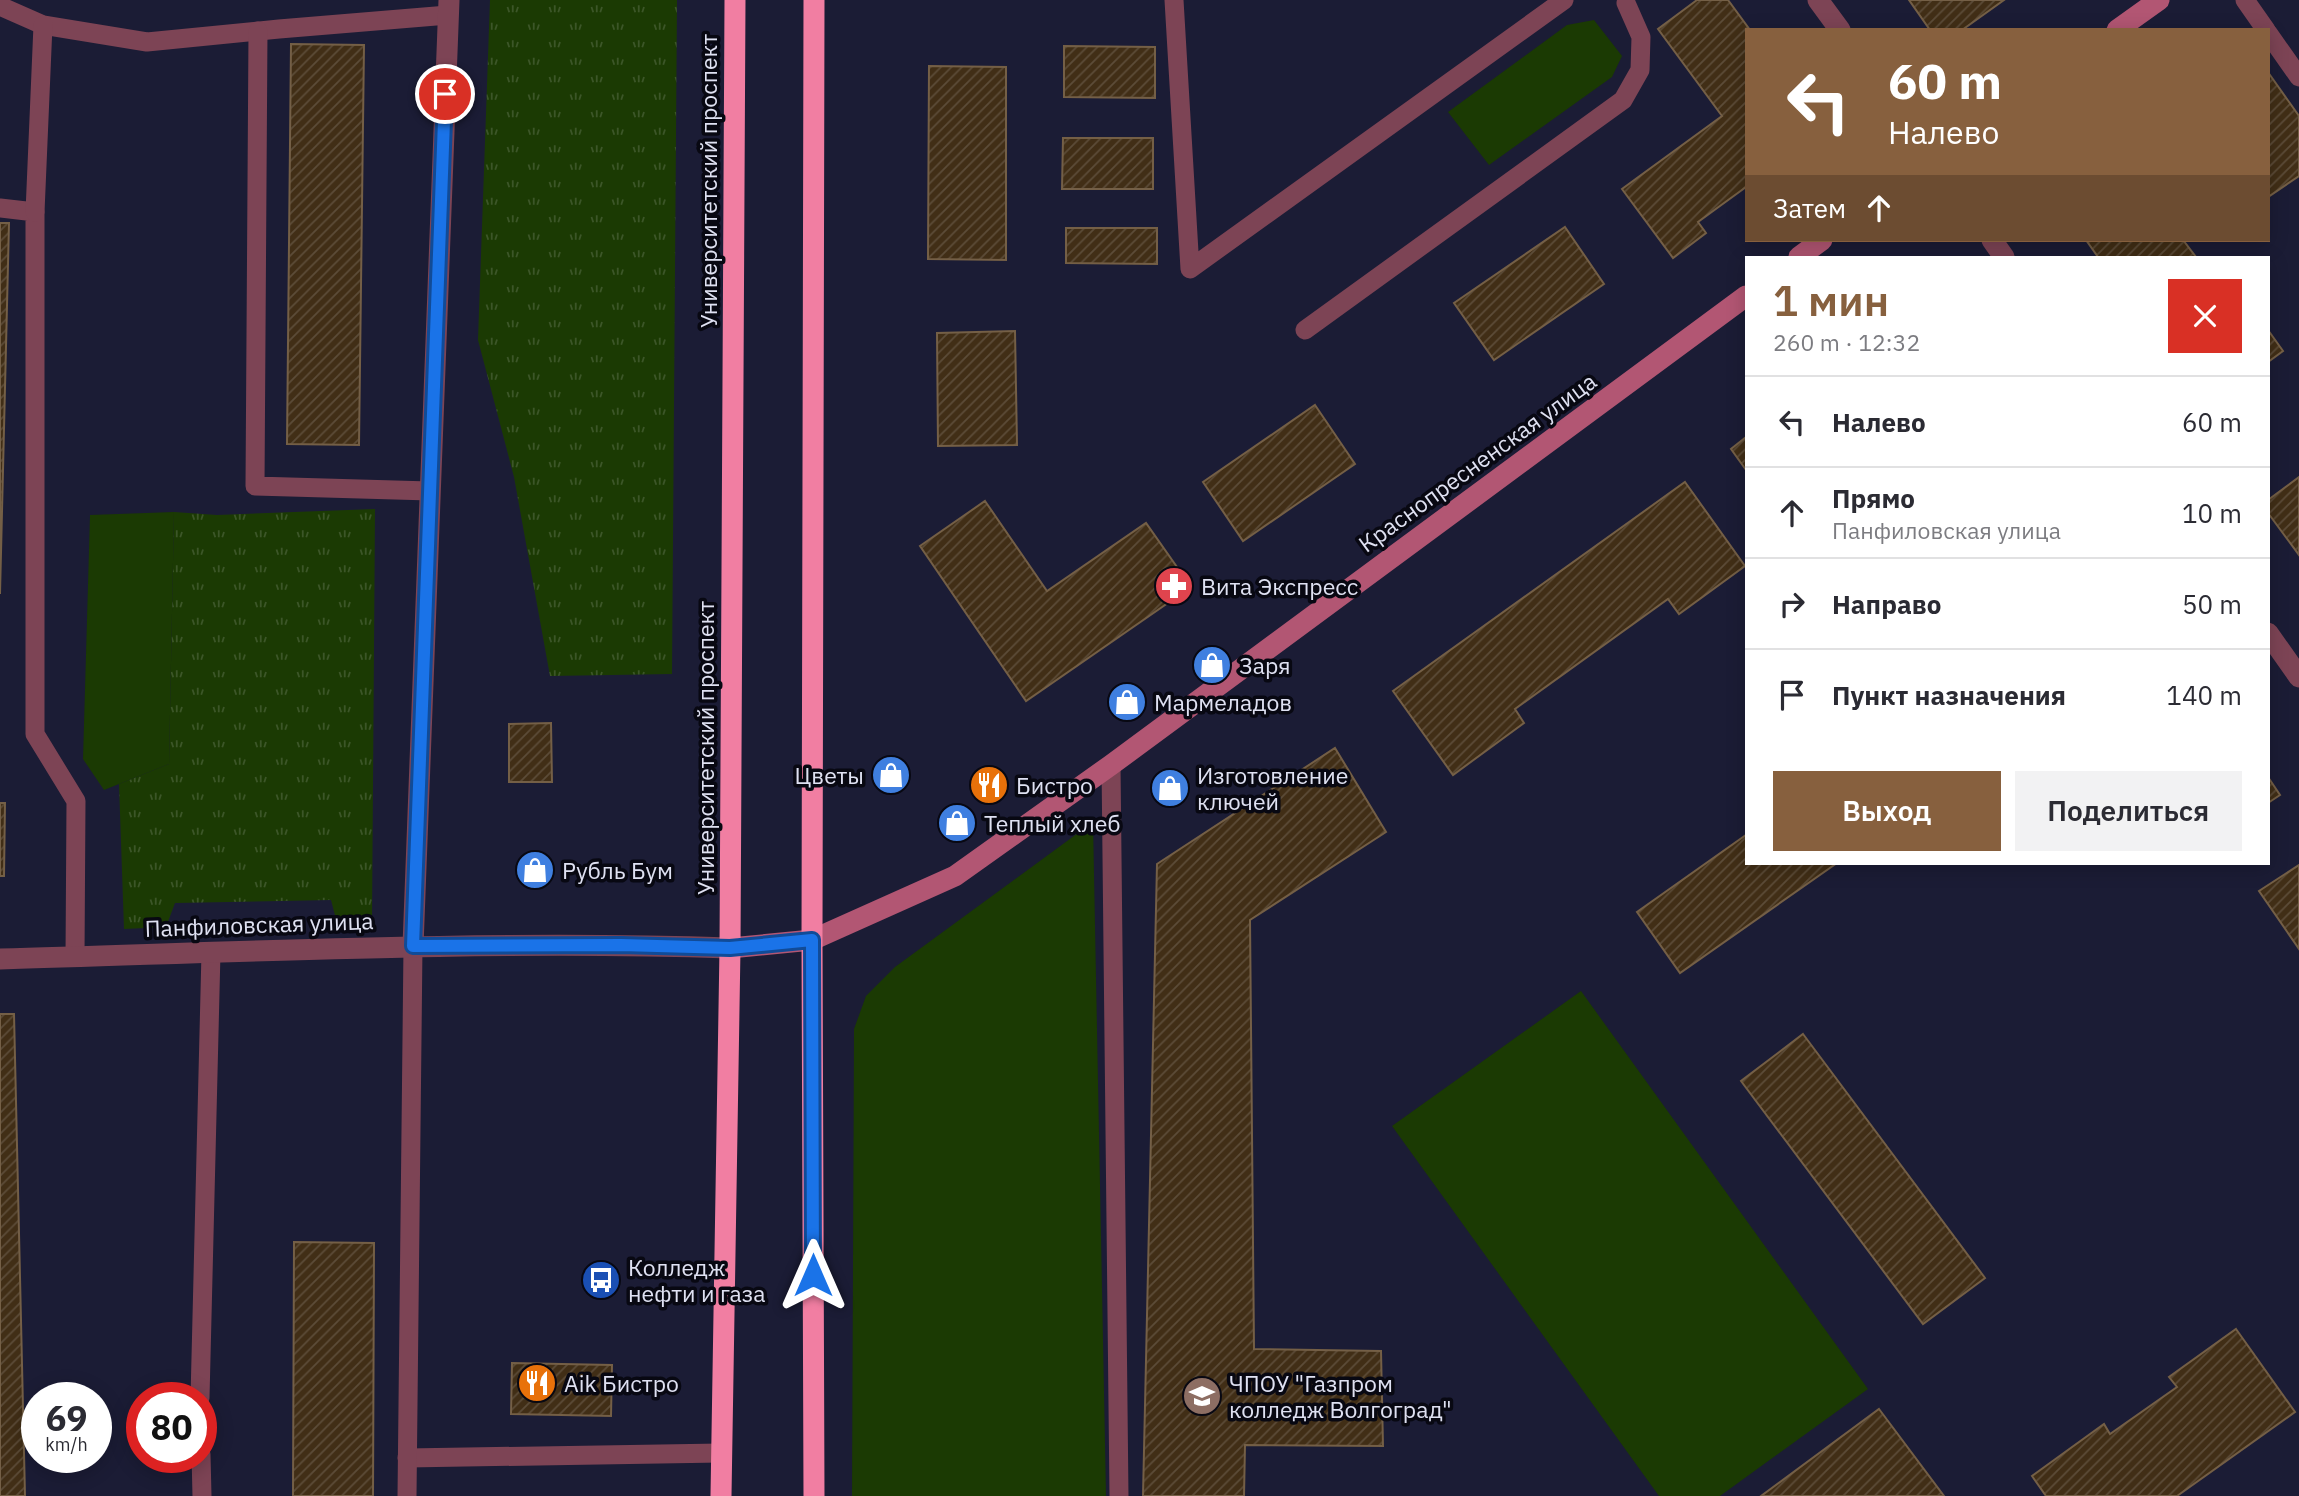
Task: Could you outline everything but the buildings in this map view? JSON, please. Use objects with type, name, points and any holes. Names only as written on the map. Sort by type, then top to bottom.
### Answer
[{"type":"highway","name":"Университетский проспект","points":[[721,1496],[730,948],[735,0]]},
{"type":"highway","points":[[814,0],[814,1496]]},
{"type":"street","points":[[1818,0],[1839,28]]},
{"type":"street","points":[[2120,28],[2159,0]]},
{"type":"street","points":[[413,946],[448,8]]},
{"type":"street","points":[[1800,256],[1819,242]]},
{"type":"street","name":"Краснопресненская улица","points":[[730,948],[812,940],[955,876],[1111,765],[1745,297]]},
{"type":"street","points":[[2270,636],[2299,677]]},
{"type":"street","name":"Панфиловская улица","points":[[0,959],[413,946],[621,945],[730,948]]},
{"type":"lane","points":[[1174,0],[1191,269],[1564,0]]},
{"type":"lane","points":[[2245,0],[2265,28]]},
{"type":"lane","points":[[1305,330],[1623,100],[1640,70],[1641,37],[1626,1]]},
{"type":"lane","points":[[0,6],[43,24],[147,42],[448,8]]},
{"type":"lane","points":[[43,24],[36,212],[35,734],[76,801],[75,957]]},
{"type":"lane","points":[[258,31],[255,486],[430,491]]},
{"type":"lane","points":[[2270,35],[2299,77]]},
{"type":"lane","points":[[0,208],[36,212]]},
{"type":"lane","points":[[1111,765],[1119,1496]]},
{"type":"lane","points":[[407,1496],[413,946]]},
{"type":"lane","points":[[200,1382],[211,952]]},
{"type":"lane","points":[[407,1458],[721,1453]]},
{"type":"lane","points":[[201,1473],[202,1496]]},
{"type":"green space","points":[[490,0],[677,0],[672,674],[550,676],[514,477],[478,340]]},
{"type":"green space","points":[[1594,20],[1622,56],[1612,77],[1489,165],[1448,112],[1567,25]]},
{"type":"green space","points":[[375,509],[372,921],[337,923],[331,900],[175,903],[166,927],[124,929],[119,784],[169,764],[174,512],[217,515]]},
{"type":"green space","points":[[174,512],[169,764],[104,790],[83,759],[90,515]]},
{"type":"green space","points":[[1093,822],[1106,1496],[852,1496],[854,1029],[866,996],[895,967]]},
{"type":"green space","points":[[1581,991],[1868,1389],[1720,1496],[1659,1496],[1392,1126]]},
{"type":"place","name":"Вита Экспресс","points":[[1174,586]]},
{"type":"place","name":"Заря","points":[[1212,665]]},
{"type":"place","name":"Мармеладов","points":[[1127,702]]},
{"type":"place","name":"Цветы","points":[[891,775]]},
{"type":"place","name":"Бистро","points":[[989,785]]},
{"type":"place","name":"Изготовление ключей","points":[[1170,788]]},
{"type":"place","name":"Теплый хлеб","points":[[957,823]]},
{"type":"place","name":"Рубль Бум","points":[[535,870]]},
{"type":"place","name":"Колледж нефти и газа","points":[[601,1280]]},
{"type":"place","name":"Aik Бистро","points":[[537,1383]]},
{"type":"place","name":"ЧПОУ \"Газпром колледж Волгоград\"","points":[[1202,1396]]},
{"type":"route","points":[[445,94],[413,946],[621,945],[730,948],[812,940],[813,1275]]}]
